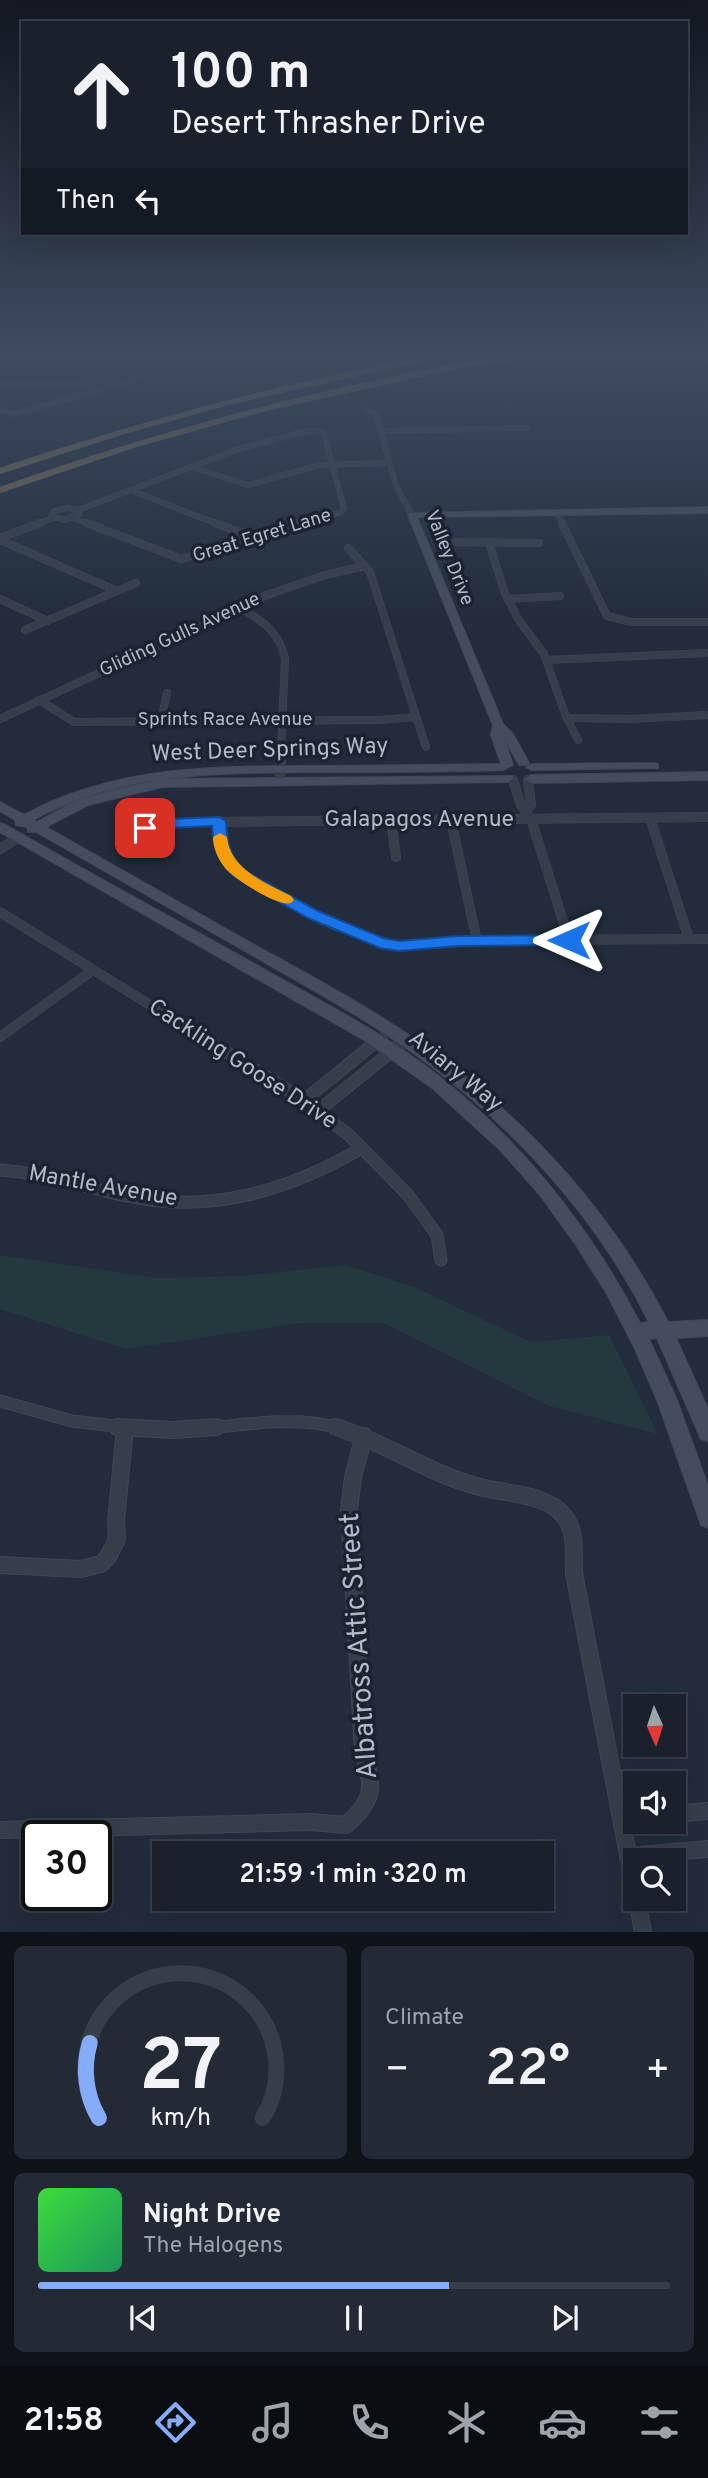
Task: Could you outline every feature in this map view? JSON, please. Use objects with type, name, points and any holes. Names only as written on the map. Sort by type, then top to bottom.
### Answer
[{"type":"highway","points":[[0,471],[87,442]]},
{"type":"highway","points":[[0,490],[139,442]]},
{"type":"main road","points":[[412,515],[708,510]]},
{"type":"main road","name":"Valley Drive","points":[[412,515],[498,725],[508,773]]},
{"type":"main road","name":"Valley Drive","points":[[498,725],[507,734],[528,772]]},
{"type":"main road","points":[[508,773],[708,766]]},
{"type":"main road","points":[[508,773],[708,776]]},
{"type":"main road","name":"West Deer Springs Way","points":[[6,832],[84,802],[135,787],[190,780],[281,775],[508,773]]},
{"type":"main road","name":"Aviary Way","points":[[0,806],[391,1041],[490,1104],[551,1165],[605,1234],[663,1329],[708,1432]]},
{"type":"main road","name":"Aviary Way","points":[[6,832],[391,1041],[458,1100],[536,1178],[581,1238],[638,1331],[676,1419],[708,1518]]},
{"type":"main road","points":[[638,1331],[708,1328]]},
{"type":"street","points":[[53,518],[52,513],[57,510],[78,510],[192,466],[268,442]]},
{"type":"street","points":[[328,442],[333,465]]},
{"type":"street","name":"Valley Drive","points":[[384,442],[396,486],[412,515]]},
{"type":"street","points":[[192,466],[248,485],[303,469],[389,463]]},
{"type":"street","name":"Great Egret Lane","points":[[74,518],[181,559],[342,511],[343,501],[333,465]]},
{"type":"street","points":[[132,491],[251,537]]},
{"type":"street","points":[[0,539],[53,518],[74,518],[79,515],[78,510]]},
{"type":"street","points":[[557,512],[604,612],[615,619],[643,622],[708,622]]},
{"type":"street","points":[[0,539],[117,591]]},
{"type":"street","points":[[456,542],[539,543]]},
{"type":"street","points":[[489,542],[497,575],[508,599],[546,660],[578,740]]},
{"type":"street","points":[[348,548],[365,566],[426,747]]},
{"type":"street","name":"Gliding Gulls Avenue","points":[[0,719],[239,607],[308,580],[365,566]]},
{"type":"street","points":[[25,630],[136,583]]},
{"type":"street","points":[[508,599],[560,596]]},
{"type":"street","points":[[0,599],[48,621]]},
{"type":"street","points":[[239,607],[267,624],[283,645],[285,659],[281,775]]},
{"type":"street","points":[[546,660],[708,653]]},
{"type":"street","points":[[161,721],[167,693]]},
{"type":"street","name":"Sprints Race Avenue","points":[[39,701],[74,722],[416,717]]},
{"type":"street","points":[[567,718],[638,719],[708,715]]},
{"type":"street","points":[[528,772],[531,805],[528,815]]},
{"type":"street","points":[[508,773],[528,815],[569,940]]},
{"type":"street","name":"Galapagos Avenue","points":[[133,835],[153,825],[219,821],[452,820],[528,815],[708,817]]},
{"type":"street","points":[[650,818],[689,939]]},
{"type":"street","points":[[391,820],[396,857]]},
{"type":"street","points":[[452,820],[477,941]]},
{"type":"street","points":[[219,821],[220,847],[240,874],[334,925],[391,946],[477,941],[708,939]]},
{"type":"street","points":[[0,849],[6,832]]},
{"type":"street","name":"Cackling Goose Drive","points":[[0,912],[318,1111],[362,1148],[428,1220],[437,1235],[441,1260]]},
{"type":"street","points":[[0,1038],[93,970]]},
{"type":"street","points":[[303,1101],[391,1041]]},
{"type":"street","points":[[318,1111],[391,1041]]},
{"type":"street","name":"Mantle Avenue","points":[[0,1170],[71,1180],[151,1200],[206,1202],[280,1190],[323,1171],[362,1148]]},
{"type":"street","points":[[0,1401],[47,1416],[125,1428],[194,1429],[279,1422],[338,1427],[365,1436],[469,1485],[534,1499],[557,1508],[565,1515],[570,1525],[574,1573],[623,1794]]},
{"type":"street","points":[[0,1565],[81,1569],[101,1564],[108,1557],[117,1539],[116,1521],[125,1428]]},
{"type":"street","name":"Albatross Attic Street","points":[[0,1830],[310,1822],[346,1825],[360,1813],[372,1781],[363,1752],[349,1510],[353,1477],[365,1436]]},
{"type":"street","points":[[686,1813],[708,1811]]},
{"type":"street","points":[[686,1851],[708,1849]]},
{"type":"street","points":[[639,1911],[643,1932]]},
{"type":"green space","points":[[0,1255],[158,1278],[241,1276],[345,1265],[414,1287],[531,1342],[609,1335],[658,1434],[549,1406],[384,1323],[301,1323],[126,1349],[0,1309]]},
{"type":"slow traffic","points":[[220,837],[220,847],[240,874],[286,900]]},
{"type":"route","points":[[145,828],[165,823],[219,821],[220,847],[240,874],[313,915],[353,934],[391,946],[458,941],[569,940]]}]
